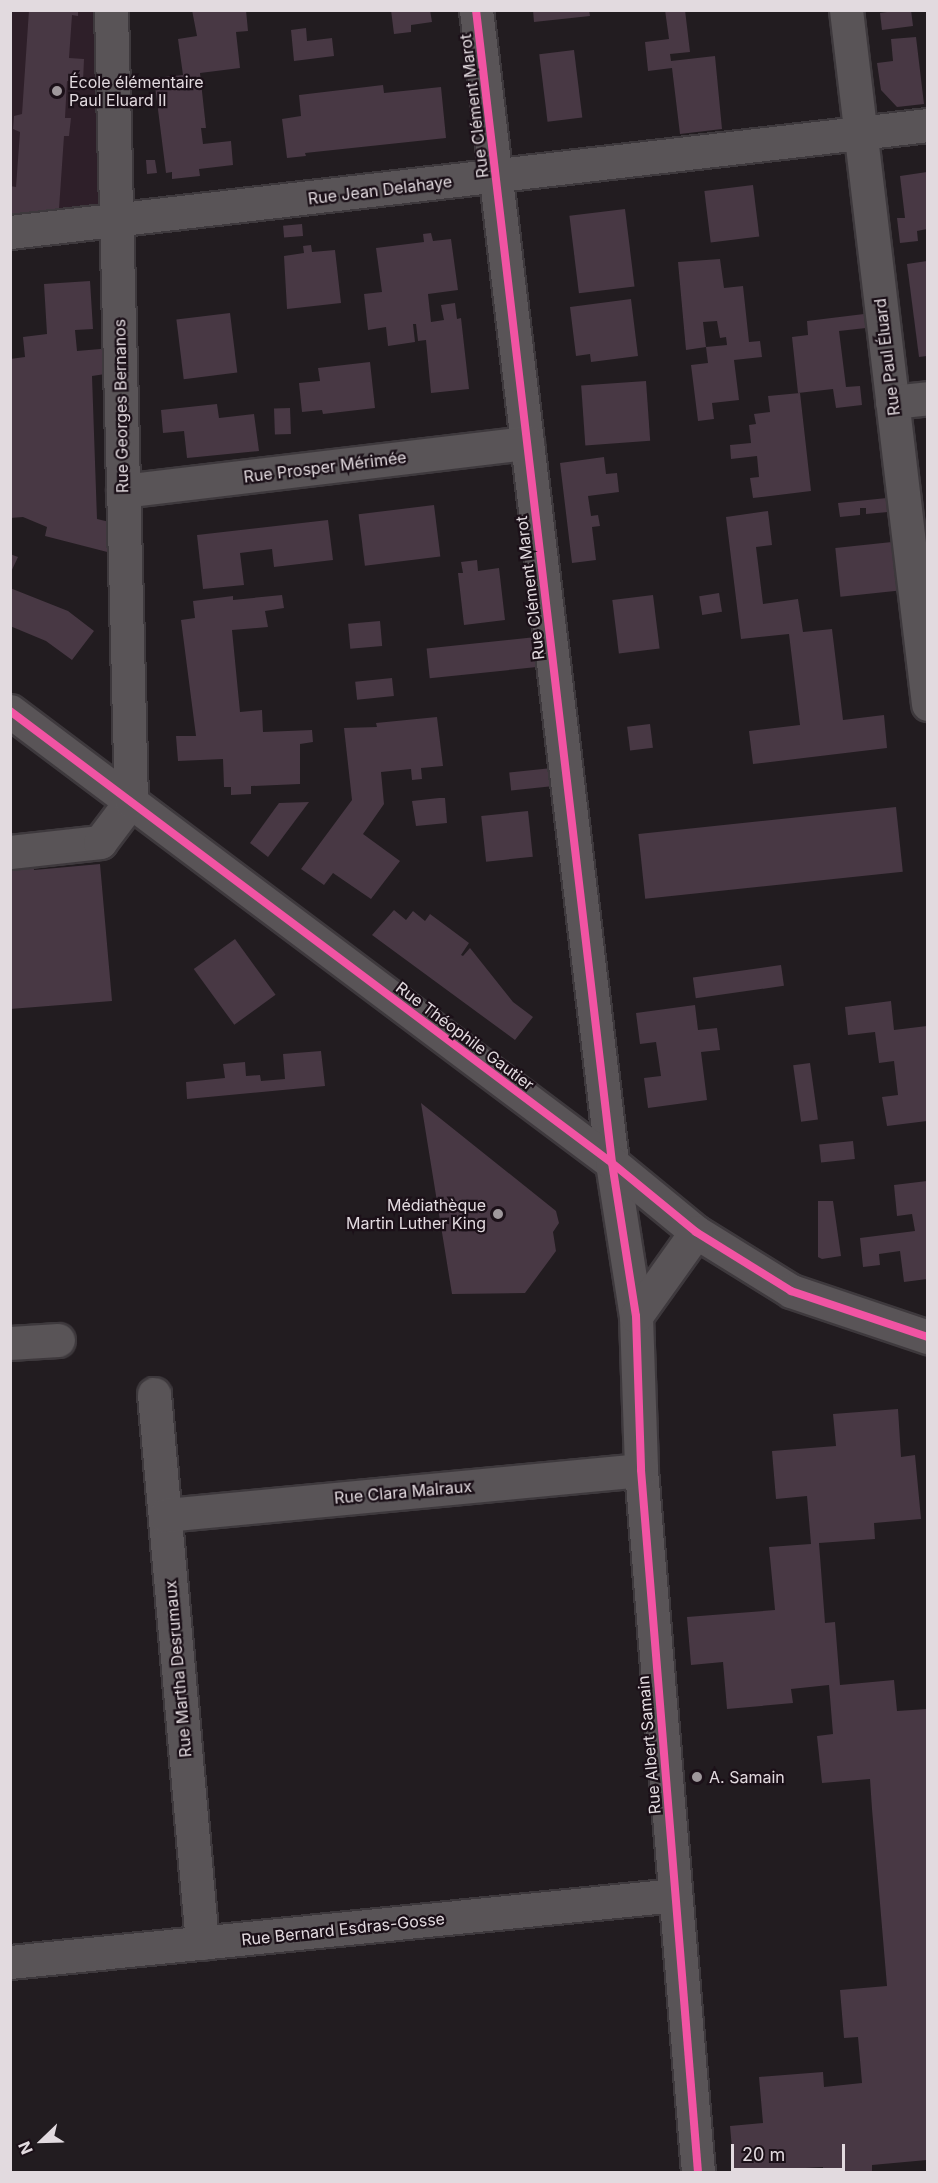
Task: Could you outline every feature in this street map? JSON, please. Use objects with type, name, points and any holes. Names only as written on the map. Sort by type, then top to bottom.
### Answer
[{"type":"street","name":"Rue Georges Bernanos","points":[[111,10],[131,801]]},
{"type":"street","name":"Rue Clément Marot","points":[[476,10],[612,1163],[636,1316]]},
{"type":"street","name":"Rue Paul Éluard","points":[[846,10],[927,704]]},
{"type":"street","name":"Rue Jean Delahaye","points":[[10,232],[927,125]]},
{"type":"street","points":[[892,402],[927,398]]},
{"type":"street","name":"Rue Prosper Mérimée","points":[[123,491],[527,443]]},
{"type":"street","name":"Rue Théophile Gautier","points":[[10,711],[612,1163],[696,1232],[790,1291],[927,1337]]},
{"type":"street","points":[[10,852],[100,842],[131,801]]},
{"type":"street","points":[[636,1316],[696,1232]]},
{"type":"street","name":"Rue Albert Samain","points":[[636,1316],[641,1470],[698,2172]]},
{"type":"street","points":[[10,1343],[58,1340]]},
{"type":"street","name":"Rue Martha Desrumaux","points":[[154,1394],[202,1943]]},
{"type":"street","name":"Rue Clara Malraux","points":[[165,1515],[641,1470]]},
{"type":"street","name":"Rue Bernard Esdras-Gosse","points":[[10,1962],[675,1895]]},
{"type":"shaded area","name":"École élémentaire Paul Eluard II","points":[[10,11],[100,11],[100,215],[10,215]]},
{"type":"building","points":[[29,10],[78,10],[78,16],[72,15],[69,58],[84,59],[83,82],[67,81],[65,118],[71,118],[69,136],[64,136],[59,209],[10,215],[10,186],[16,187],[20,132],[13,129],[14,116],[22,114]]},
{"type":"building","points":[[192,10],[246,10],[248,31],[236,32],[240,68],[200,73],[206,128],[201,128],[203,144],[231,141],[233,165],[199,169],[200,176],[172,179],[172,172],[166,173],[154,78],[183,75],[178,39],[197,36]]},
{"type":"building","points":[[391,10],[430,10],[432,22],[411,25],[411,32],[394,34]]},
{"type":"building","points":[[533,10],[589,10],[590,16],[534,22]]},
{"type":"building","points":[[665,10],[685,10],[690,52],[670,54],[671,61],[715,56],[722,129],[680,134],[672,68],[648,71],[645,42],[669,39]]},
{"type":"building","points":[[911,10],[913,26],[882,30],[880,13]]},
{"type":"building","points":[[306,28],[307,41],[332,38],[334,56],[294,61],[291,30]]},
{"type":"building","points":[[916,37],[924,104],[897,107],[881,90],[877,63],[893,61],[891,39]]},
{"type":"building","points":[[574,50],[582,117],[548,122],[539,54]]},
{"type":"building","points":[[383,85],[384,93],[441,87],[446,138],[305,153],[306,156],[287,158],[282,119],[301,116],[299,95]]},
{"type":"building","points":[[146,160],[155,160],[157,173],[147,174]]},
{"type":"building","points":[[927,172],[927,229],[917,231],[918,241],[900,243],[897,218],[905,218],[900,176]]},
{"type":"building","points":[[753,185],[759,237],[711,243],[704,191]]},
{"type":"building","points":[[625,209],[635,286],[579,293],[569,216]]},
{"type":"building","points":[[302,224],[303,236],[284,238],[283,226]]},
{"type":"building","points":[[431,233],[433,241],[451,239],[458,290],[428,294],[431,322],[444,320],[441,305],[455,303],[457,319],[461,318],[469,389],[431,393],[426,340],[418,341],[416,324],[413,324],[415,342],[388,346],[386,327],[368,330],[364,294],[382,292],[376,248],[424,242],[423,234]]},
{"type":"building","points":[[311,245],[312,252],[335,250],[341,303],[287,309],[284,256],[304,253],[303,246]]},
{"type":"building","points":[[720,259],[724,288],[743,286],[749,342],[760,341],[762,357],[734,360],[739,400],[712,403],[714,419],[698,421],[691,365],[708,363],[706,347],[686,350],[678,262]],"holes":[[[717,321],[720,338],[726,337],[727,345],[706,347],[703,322]]]},
{"type":"building","points":[[927,261],[927,356],[919,357],[907,264]]},
{"type":"building","points":[[90,281],[93,329],[75,330],[77,351],[112,348],[112,373],[92,376],[97,519],[118,524],[119,555],[45,536],[47,527],[23,517],[10,518],[10,359],[25,357],[23,337],[47,334],[44,284]]},
{"type":"building","points":[[631,299],[638,356],[591,362],[590,354],[576,356],[570,307]]},
{"type":"building","points":[[230,313],[237,373],[184,379],[176,320]]},
{"type":"building","points":[[864,314],[866,328],[839,331],[846,387],[860,386],[862,405],[836,408],[833,389],[798,393],[792,337],[808,335],[807,321]]},
{"type":"building","points":[[370,362],[375,408],[323,414],[322,410],[302,412],[299,383],[320,381],[318,368]]},
{"type":"building","points":[[646,381],[650,441],[585,445],[581,386]]},
{"type":"building","points":[[800,393],[811,491],[753,498],[750,478],[759,477],[757,456],[731,459],[730,445],[751,443],[749,425],[756,424],[754,414],[770,412],[768,396]]},
{"type":"building","points":[[217,404],[219,418],[254,414],[259,451],[187,458],[184,431],[163,433],[161,410]]},
{"type":"building","points":[[290,408],[291,434],[275,435],[274,409]]},
{"type":"building","points":[[604,457],[606,474],[617,473],[619,492],[588,496],[591,516],[598,515],[600,526],[592,527],[596,560],[572,563],[560,463]]},
{"type":"building","points":[[887,498],[888,512],[866,514],[866,508],[860,508],[860,515],[840,517],[838,503]]},
{"type":"building","points":[[434,505],[440,557],[365,566],[359,514]]},
{"type":"building","points":[[768,511],[772,545],[756,547],[763,604],[798,599],[803,632],[832,629],[843,720],[884,715],[887,748],[753,764],[749,731],[800,725],[789,634],[741,639],[726,517]]},
{"type":"building","points":[[328,520],[333,560],[274,567],[272,549],[240,553],[244,585],[203,589],[197,535]]},
{"type":"building","points":[[892,542],[897,591],[840,597],[835,548]]},
{"type":"building","points":[[10,554],[18,557],[10,574]]},
{"type":"building","points":[[477,560],[478,571],[499,568],[505,620],[464,625],[458,573],[463,573],[461,562]]},
{"type":"building","points":[[10,588],[68,611],[94,631],[72,660],[46,641],[10,626]]},
{"type":"building","points":[[719,593],[722,612],[702,615],[699,596]]},
{"type":"building","points":[[282,595],[284,608],[265,611],[268,627],[232,630],[240,712],[262,710],[263,732],[312,730],[313,742],[300,744],[300,784],[251,786],[251,794],[231,795],[231,787],[224,787],[223,759],[178,761],[176,736],[196,736],[181,620],[195,618],[193,601],[233,596],[233,600]]},
{"type":"building","points":[[653,595],[660,649],[619,654],[612,600]]},
{"type":"building","points":[[380,621],[382,646],[350,649],[348,624]]},
{"type":"building","points":[[536,637],[539,667],[430,678],[427,648]]},
{"type":"building","points":[[392,678],[394,696],[357,700],[355,682]]},
{"type":"building","points":[[437,717],[443,766],[421,768],[422,779],[412,780],[411,769],[381,772],[384,804],[363,834],[400,861],[371,899],[333,873],[324,885],[301,869],[352,800],[344,728],[377,727],[376,723]]},
{"type":"building","points":[[650,724],[653,748],[630,751],[627,727]]},
{"type":"building","points":[[552,768],[554,786],[511,790],[509,772]]},
{"type":"building","points":[[445,798],[447,823],[416,826],[412,801]]},
{"type":"building","points":[[309,802],[268,857],[250,843],[279,803]]},
{"type":"building","points":[[896,807],[903,872],[645,899],[638,834]]},
{"type":"building","points":[[528,811],[533,857],[486,862],[481,816]]},
{"type":"building","points":[[33,855],[34,870],[100,864],[112,1001],[10,1009],[10,857]]},
{"type":"building","points":[[394,910],[406,920],[413,911],[425,921],[430,914],[469,943],[461,955],[463,956],[470,948],[513,1002],[533,1017],[515,1040],[372,935]]},
{"type":"building","points":[[235,939],[276,995],[234,1025],[194,969]]},
{"type":"building","points":[[781,965],[784,986],[696,998],[693,977]]},
{"type":"building","points":[[891,1001],[894,1030],[927,1026],[927,1121],[887,1126],[882,1097],[898,1095],[894,1061],[879,1063],[875,1032],[848,1035],[845,1007]]},
{"type":"building","points":[[695,1005],[698,1030],[717,1028],[720,1050],[701,1052],[707,1100],[648,1108],[644,1078],[661,1076],[656,1042],[640,1044],[636,1013]]},
{"type":"building","points":[[321,1051],[325,1086],[187,1099],[186,1082],[225,1078],[223,1064],[245,1062],[246,1076],[260,1075],[261,1081],[285,1079],[283,1054]]},
{"type":"building","points":[[810,1063],[818,1119],[801,1122],[793,1065]]},
{"type":"building","name":"Médiathèque Martin Luther King","points":[[421,1103],[556,1211],[559,1223],[553,1232],[556,1251],[525,1293],[452,1294]]},
{"type":"building","points":[[853,1141],[855,1159],[821,1162],[819,1145]]},
{"type":"building","points":[[927,1181],[927,1279],[904,1282],[900,1251],[879,1254],[880,1265],[863,1267],[860,1238],[915,1231],[912,1214],[897,1216],[894,1185]]},
{"type":"building","points":[[818,1201],[833,1201],[841,1256],[822,1259],[818,1257]]},
{"type":"building","points":[[898,1409],[901,1457],[915,1455],[921,1519],[874,1523],[875,1539],[819,1543],[825,1623],[835,1622],[840,1685],[894,1680],[897,1711],[927,1709],[927,2160],[872,2165],[872,2172],[823,2172],[823,2167],[734,2172],[730,2126],[763,2123],[759,2077],[823,2072],[824,2087],[862,2083],[858,2037],[844,2038],[840,1990],[887,1986],[870,1779],[822,1783],[817,1736],[833,1734],[829,1685],[791,1689],[793,1703],[727,1709],[723,1662],[691,1665],[687,1617],[775,1610],[769,1547],[811,1544],[807,1496],[776,1499],[772,1451],[836,1446],[833,1414]]},
{"type":"cycle path","points":[[476,10],[612,1163],[636,1316],[641,1470],[698,2172]]},
{"type":"cycle path","points":[[10,711],[612,1163],[696,1232],[791,1291],[928,1337]]},
{"type":"place","name":"École élémentaire Paul Eluard II","points":[[57,91]]},
{"type":"place","name":"Médiathèque Martin Luther King","points":[[498,1214]]},
{"type":"place","name":"A. Samain","points":[[697,1777]]}]
